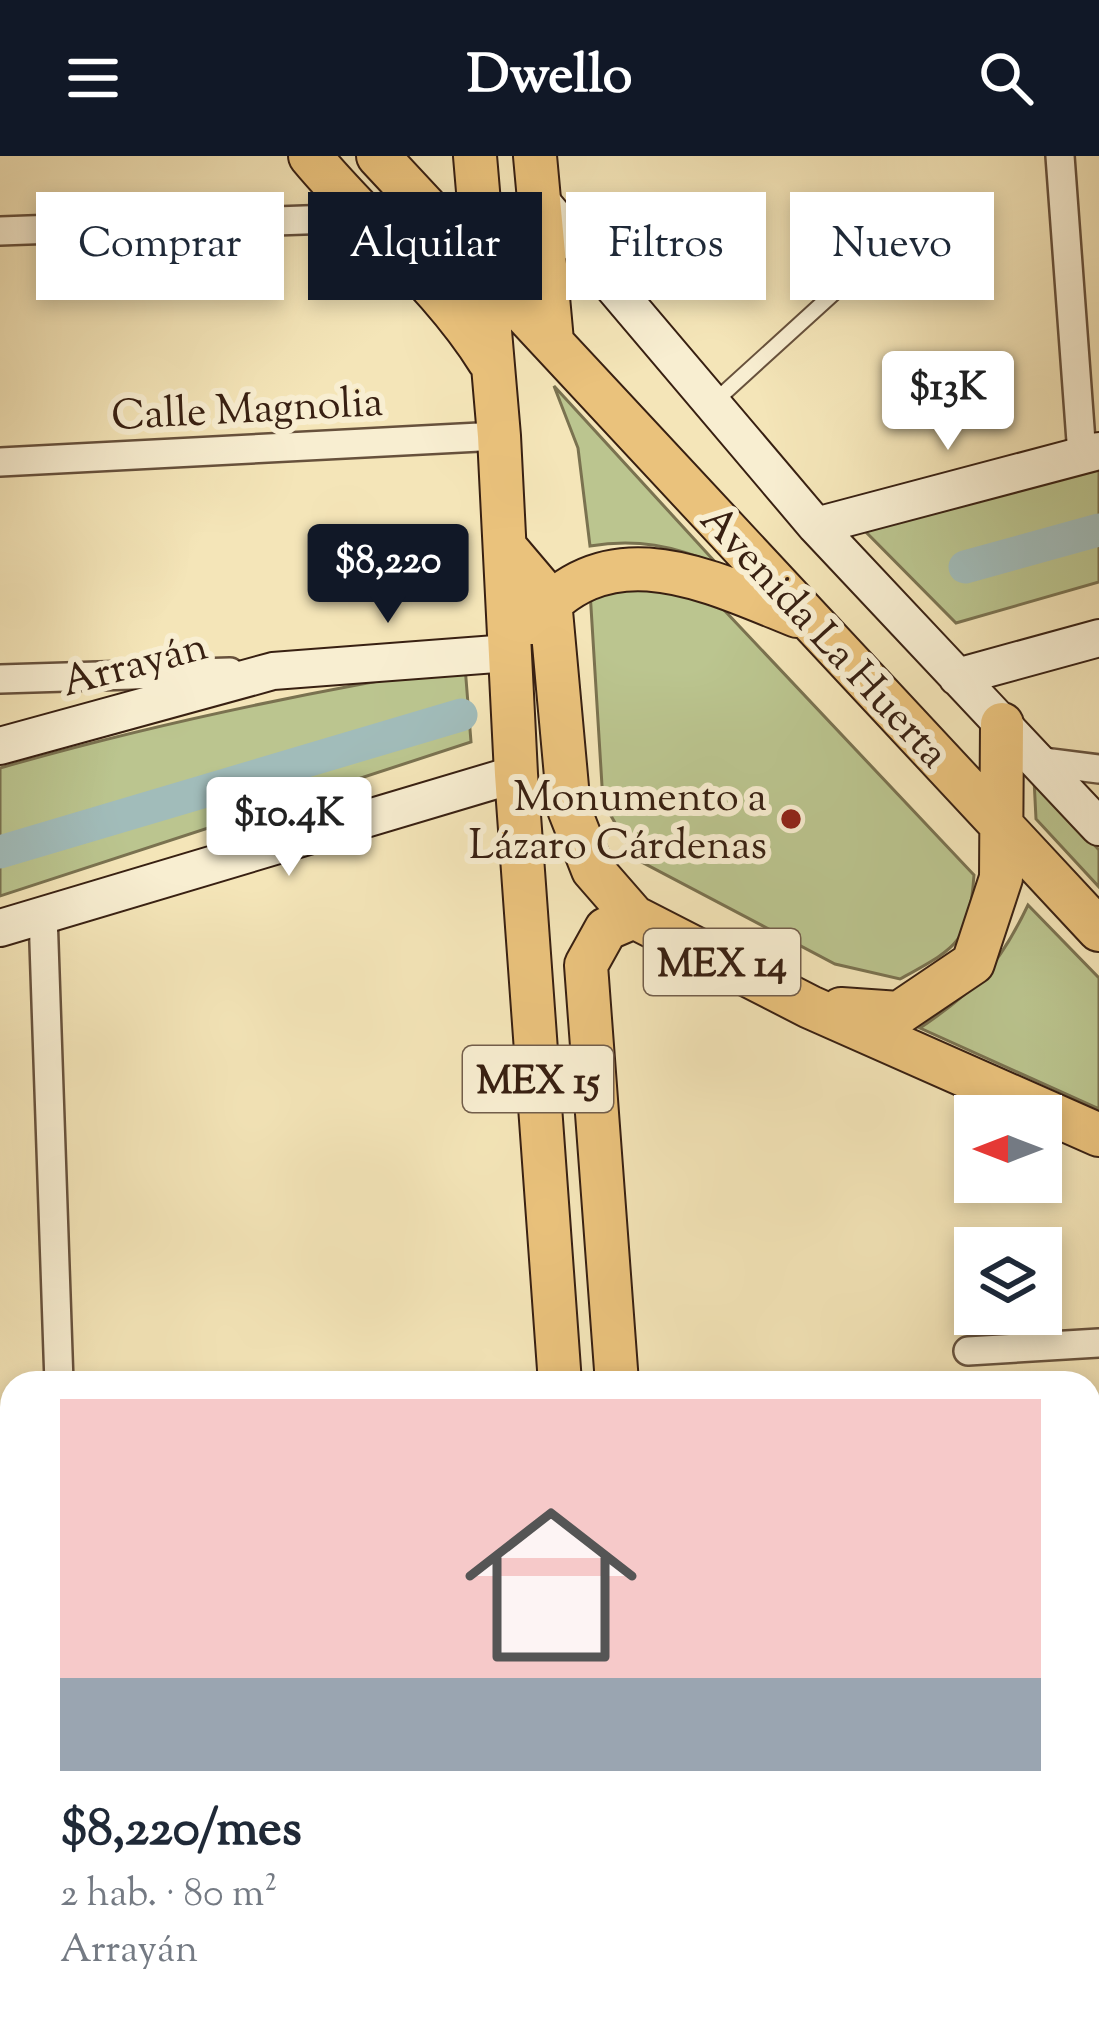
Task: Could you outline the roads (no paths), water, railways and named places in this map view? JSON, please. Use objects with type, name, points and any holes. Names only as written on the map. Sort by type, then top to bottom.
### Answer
[{"type":"main road","points":[[310,156],[340,192]]},
{"type":"main road","points":[[390,169],[434,185],[471,156]]},
{"type":"main road","name":"MEX 15","points":[[471,156],[475,192]]},
{"type":"main road","name":"Avenida La Huerta","points":[[390,169],[412,192]]},
{"type":"main road","points":[[537,177],[552,341]]},
{"type":"main road","points":[[537,177],[709,406],[1099,827]]},
{"type":"main road","points":[[445,300],[460,315],[493,368]]},
{"type":"main road","name":"MEX 15","points":[[486,300],[559,1371]]},
{"type":"main road","name":"Avenida La Huerta","points":[[514,300],[1099,930]]},
{"type":"main road","points":[[816,526],[1091,453]]},
{"type":"main road","points":[[505,547],[550,600],[568,809],[593,870],[634,917]]},
{"type":"main road","points":[[509,652],[568,585],[623,569],[686,572],[809,621]]},
{"type":"main road","points":[[957,677],[1099,638]]},
{"type":"main road","name":"Arrayán","points":[[0,746],[274,671],[509,652]]},
{"type":"main road","points":[[810,1007],[899,1013],[973,963],[1001,878],[1002,724]]},
{"type":"main road","points":[[0,928],[516,774]]},
{"type":"main road","name":"MEX 15","points":[[616,1371],[586,965],[606,929],[634,917]]},
{"type":"main road","name":"MEX 14","points":[[634,917],[810,1007],[1099,1135]]},
{"type":"street","points":[[1060,156],[1091,453]]},
{"type":"street","points":[[0,231],[308,220]]},
{"type":"street","name":"Calle Magnolia","points":[[0,462],[499,436]]},
{"type":"street","points":[[0,676],[274,671]]},
{"type":"street","points":[[1036,760],[1099,769]]},
{"type":"street","points":[[43,914],[59,1371]]},
{"type":"street","points":[[968,1351],[1099,1343]]},
{"type":"lane","points":[[709,406],[826,300]]},
{"type":"waterway","points":[[965,567],[1099,530]]},
{"type":"waterway","points":[[0,852],[461,715]]},
{"type":"place","name":"Monumento a Lázaro Cárdenas","points":[[791,819]]}]
